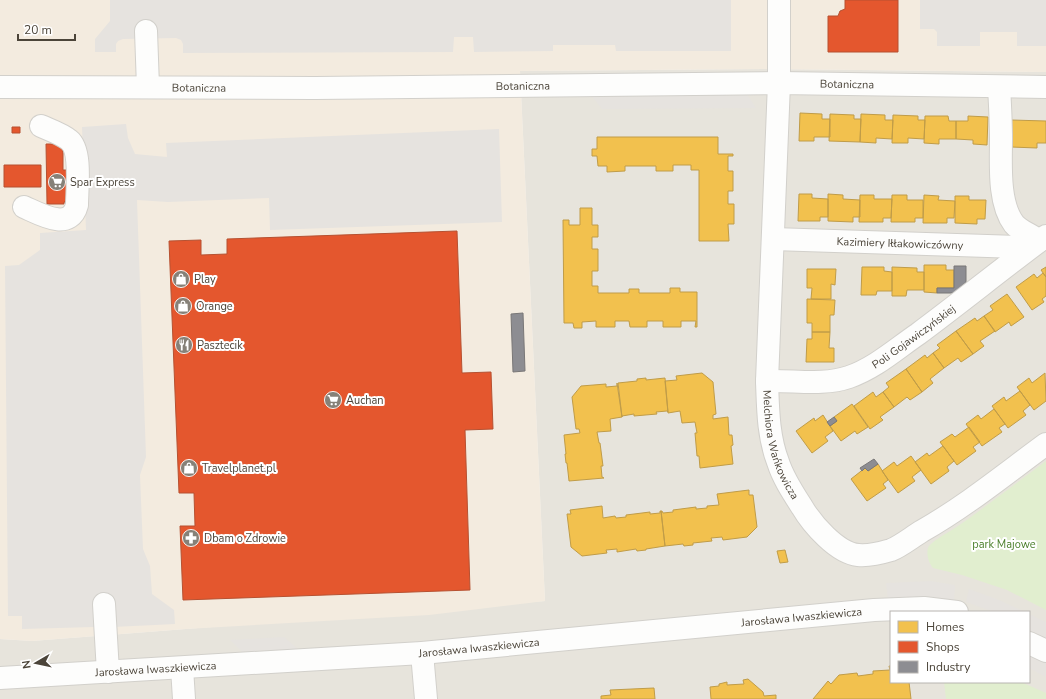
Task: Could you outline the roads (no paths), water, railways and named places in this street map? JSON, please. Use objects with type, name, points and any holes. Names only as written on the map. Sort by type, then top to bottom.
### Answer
[{"type":"street","name":"Melchiora Wańkowicza","points":[[779,0],[779,83],[767,381],[768,409],[771,438],[778,462],[790,487],[807,516],[823,535],[840,548],[857,555],[874,554],[891,550],[970,501],[1046,444]]},
{"type":"street","points":[[146,31],[148,87]]},
{"type":"street","name":"Botaniczna","points":[[0,87],[316,88],[779,83],[1046,87]]},
{"type":"street","points":[[999,87],[1003,188],[1006,205],[1015,224],[1023,231],[1034,236],[1036,243]]},
{"type":"street","points":[[24,208],[52,219],[59,220],[70,218],[75,212],[77,205],[77,155],[75,146],[69,140],[41,126]]},
{"type":"street","name":"Kazimiery Iłłakowiczówny","points":[[773,239],[1019,247],[1036,243]]},
{"type":"street","name":"Poli Gojawiczyńskiej","points":[[767,381],[830,381],[848,377],[865,370],[948,312],[1036,243]]},
{"type":"street","points":[[104,604],[108,672]]},
{"type":"street","name":"Jarosława Iwaszkiewicza","points":[[0,678],[422,653],[874,610],[924,608],[949,611]]},
{"type":"street","points":[[1030,643],[1046,651]]},
{"type":"street","points":[[422,653],[426,699]]},
{"type":"street","points":[[182,668],[184,699]]},
{"type":"place","name":"Spar Express","points":[[57,182]]},
{"type":"place","name":"Play","points":[[181,279]]},
{"type":"place","name":"Orange","points":[[183,306]]},
{"type":"place","name":"Pasztecik","points":[[184,345]]},
{"type":"place","name":"Auchan","points":[[333,400]]},
{"type":"place","name":"Travelplanet.pl","points":[[189,468]]},
{"type":"place","name":"Dbam o Zdrowie","points":[[191,538]]},
{"type":"park label","name":"park Majowe","points":[[1004,544]]}]
